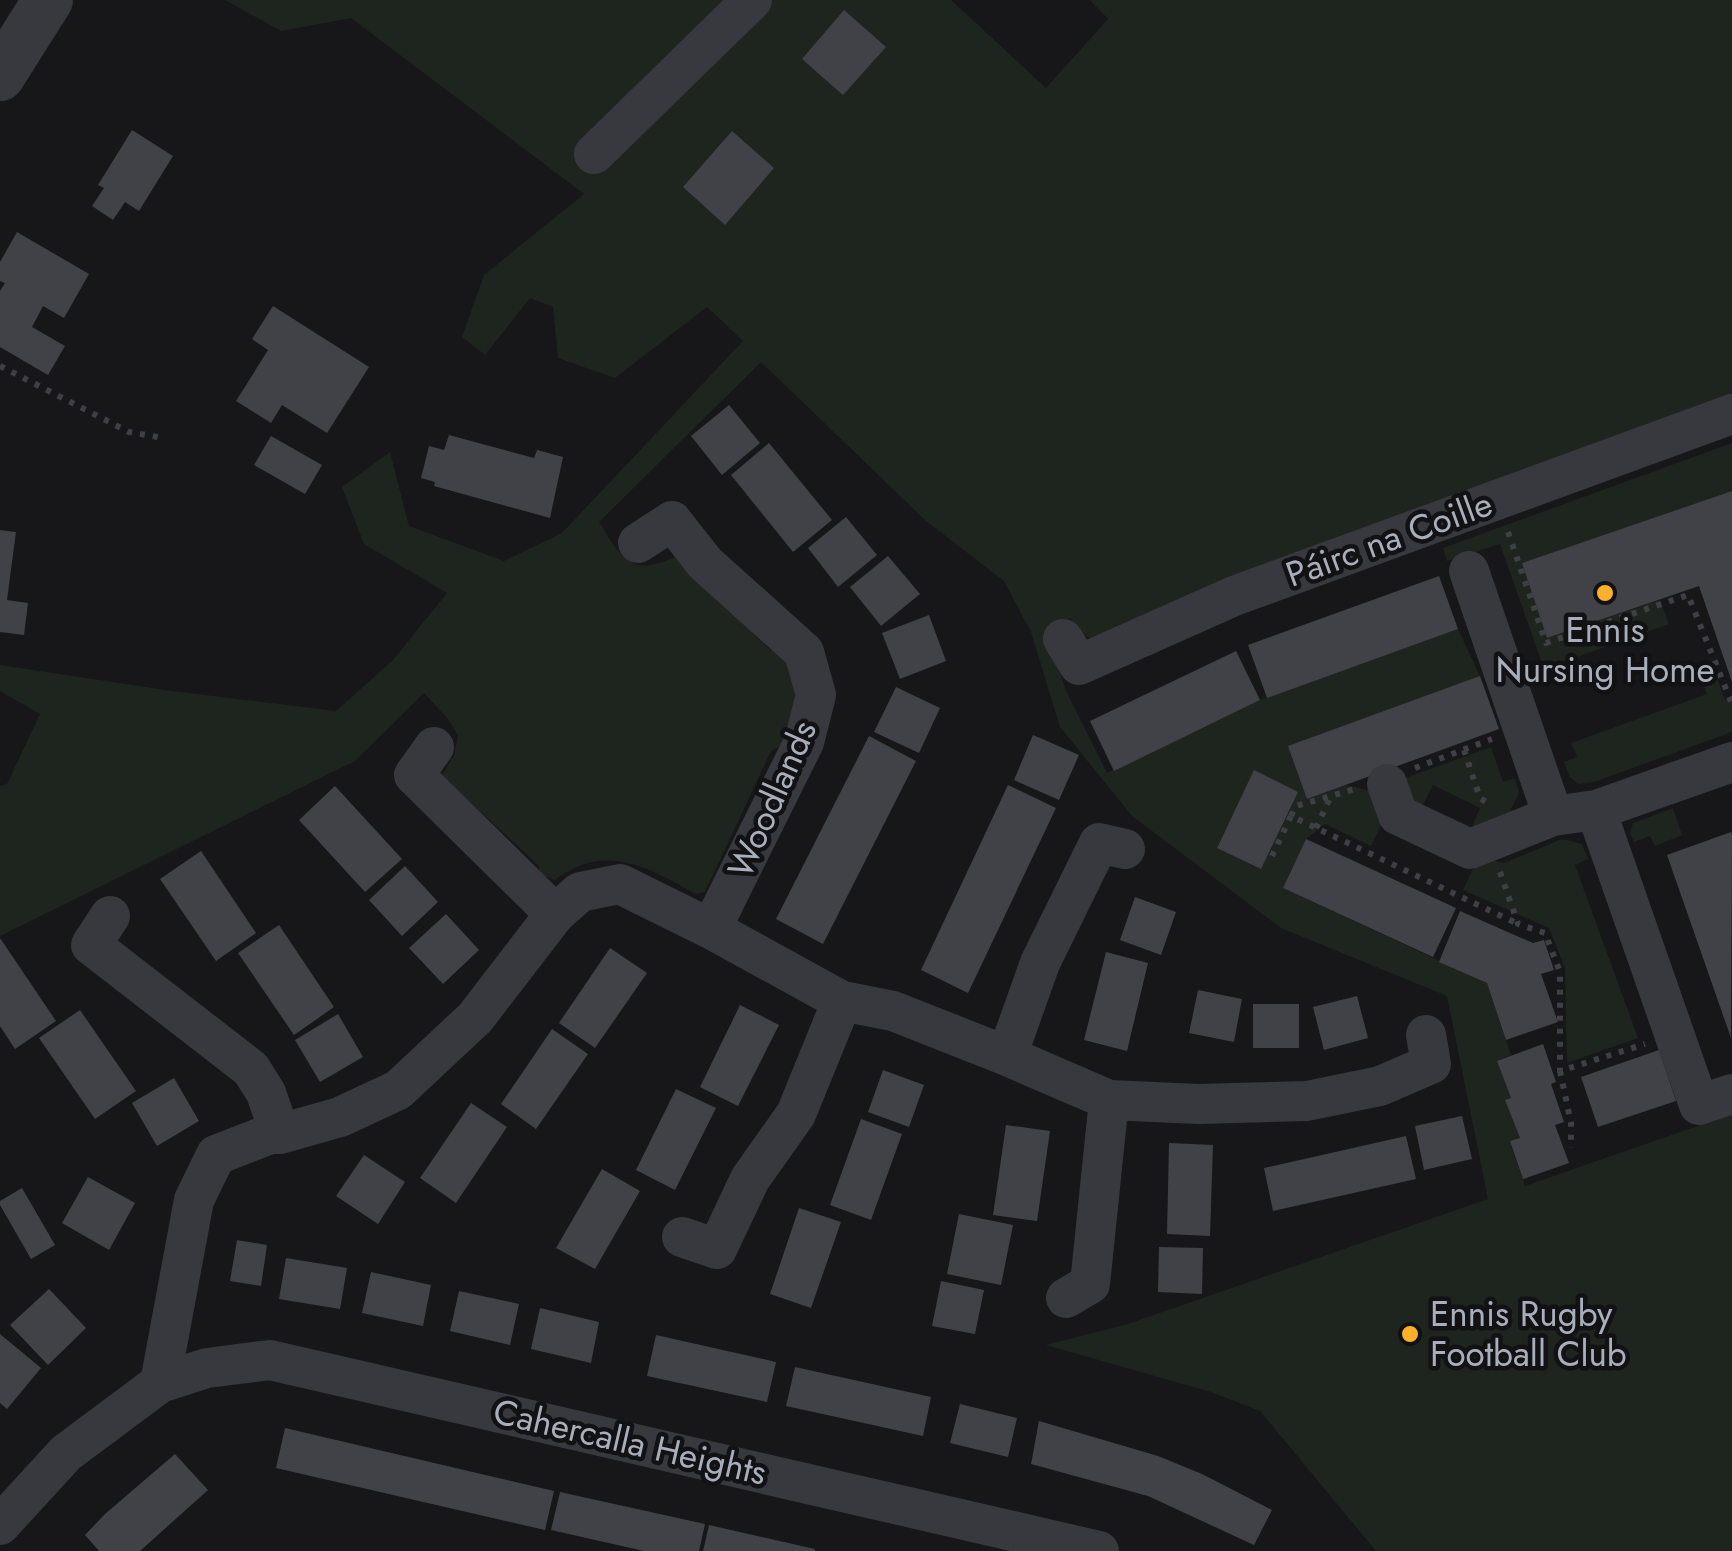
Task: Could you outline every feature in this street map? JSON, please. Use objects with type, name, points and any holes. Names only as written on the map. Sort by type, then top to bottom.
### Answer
[{"type":"street","points":[[0,76],[48,0]]},
{"type":"street","points":[[594,154],[752,0]]},
{"type":"street","name":"Páirc na Coille","points":[[1063,639],[1079,665],[1234,596],[1732,414]]},
{"type":"street","name":"Woodlands","points":[[638,543],[672,522],[705,562],[804,652],[816,695],[804,742],[711,929]]},
{"type":"street","name":"Páirc na Coille","points":[[1469,571],[1554,816]]},
{"type":"street","points":[[434,747],[414,775],[555,914]]},
{"type":"street","points":[[1376,785],[1398,816],[1470,849],[1554,816],[1596,810],[1732,762]]},
{"type":"street","points":[[1596,810],[1699,1105],[1732,1094]]},
{"type":"street","points":[[1007,1056],[1040,963],[1100,842],[1125,849]]},
{"type":"street","points":[[0,1526],[66,1454],[160,1382],[194,1200],[216,1154],[270,1134],[340,1117],[398,1090],[475,1018],[555,914],[580,892],[620,884],[842,1001],[893,1011],[1110,1100],[1198,1104],[1307,1100],[1380,1086],[1431,1064],[1426,1035]]},
{"type":"street","points":[[110,916],[91,945],[251,1069],[266,1094],[280,1134]]},
{"type":"street","points":[[682,1237],[718,1249],[750,1179],[796,1114],[842,1001]]},
{"type":"street","points":[[1066,1298],[1090,1284],[1110,1100]]},
{"type":"street","name":"Cahercalla Heights","points":[[160,1382],[207,1368],[270,1360],[1099,1551]]},
{"type":"path","points":[[0,366],[129,432],[158,437]]},
{"type":"path","points":[[1496,500],[1546,643],[1688,595],[1732,704]]},
{"type":"path","points":[[1464,750],[1480,798],[1504,813],[1489,841],[1518,924]]},
{"type":"path","points":[[1272,856],[1296,806],[1376,785]]},
{"type":"path","points":[[1316,828],[1330,796]]},
{"type":"path","points":[[1290,816],[1518,924],[1545,933],[1560,972],[1560,1071],[1572,1148]]},
{"type":"path","points":[[1560,1071],[1674,1035]]},
{"type":"shaded area","points":[[225,0],[951,0],[1046,88],[1108,19],[1090,0],[1732,0],[1732,400],[1092,639],[1079,633],[1070,618],[1048,634],[1066,691],[1107,773],[1260,700],[1458,629],[1480,676],[1307,799],[1346,785],[1372,791],[1382,823],[1371,846],[1325,824],[1306,839],[1283,888],[1487,983],[1511,1055],[1497,1061],[1520,1138],[1510,1142],[1525,1186],[1732,1114],[1732,1551],[1376,1551],[1260,1411],[1211,1392],[1046,1345],[1128,1324],[1488,1199],[1447,996],[1281,928],[1132,816],[1060,727],[1031,632],[1004,581],[926,521],[761,362],[599,522],[630,562],[650,565],[679,555],[770,650],[780,646],[792,670],[794,704],[788,742],[771,751],[705,892],[696,894],[644,868],[609,860],[573,868],[555,880],[538,874],[539,866],[455,788],[440,787],[437,783],[454,755],[458,736],[424,693],[355,761],[0,936],[0,786],[7,784],[40,714],[0,691],[0,665],[336,711],[393,660],[447,593],[364,544],[342,487],[390,452],[409,526],[504,561],[562,533],[743,341],[707,307],[615,378],[558,358],[553,307],[530,298],[485,355],[462,337],[484,275],[584,194],[351,18],[281,31]],"holes":[[[1254,771],[1298,792],[1260,869],[1217,847]]]},
{"type":"shaded area","points":[[1732,443],[1732,491],[1522,563],[1547,638],[1660,600],[1669,624],[1544,669],[1500,544],[1447,561],[1443,548]]},
{"type":"shaded area","points":[[1711,662],[1725,700],[1732,698],[1732,732],[1594,782],[1578,784],[1569,776],[1564,762],[1577,757],[1571,743],[1707,694],[1698,667]]},
{"type":"shaded area","points":[[1491,747],[1503,782],[1515,778],[1519,793],[1506,820],[1469,834],[1480,808],[1433,785],[1421,809],[1410,806],[1400,780]]},
{"type":"shaded area","points":[[1673,808],[1682,835],[1655,846],[1650,836],[1634,842],[1630,833],[1633,823]]},
{"type":"shaded area","points":[[1562,839],[1582,844],[1588,859],[1575,865],[1638,1038],[1567,1063],[1565,968],[1549,928],[1463,890],[1473,869],[1489,859],[1504,863]]},
{"type":"building","points":[[844,10],[886,47],[843,95],[802,59]]},
{"type":"building","points":[[132,130],[173,156],[139,211],[125,202],[113,220],[92,206],[104,188],[98,185]]},
{"type":"building","points":[[732,131],[774,168],[725,225],[683,187]]},
{"type":"building","points":[[17,232],[89,274],[64,318],[43,306],[32,327],[65,346],[48,375],[0,347],[0,291],[5,283],[0,281],[0,262]]},
{"type":"building","points":[[273,306],[369,367],[327,433],[282,405],[271,423],[236,401],[268,350],[252,339]]},
{"type":"building","points":[[729,405],[760,443],[722,475],[691,436]]},
{"type":"building","points":[[449,435],[534,458],[537,450],[563,457],[550,518],[434,486],[435,482],[421,478],[429,446],[444,450]]},
{"type":"building","points":[[271,436],[322,465],[305,494],[254,465]]},
{"type":"building","points":[[769,443],[832,520],[793,552],[731,475]]},
{"type":"building","name":"Ennis Nursing Home","points":[[1732,491],[1732,682],[1699,586],[1547,638],[1522,563]]},
{"type":"building","points":[[846,517],[877,555],[838,587],[808,548]]},
{"type":"building","points":[[0,530],[16,532],[7,600],[28,603],[24,635],[0,632]]},
{"type":"building","points":[[888,556],[920,594],[881,626],[850,587]]},
{"type":"building","points":[[1439,576],[1458,629],[1267,698],[1248,645]]},
{"type":"building","points":[[929,615],[946,661],[900,679],[882,633]]},
{"type":"building","points":[[1236,651],[1260,700],[1114,771],[1090,721]]},
{"type":"building","points":[[1480,676],[1499,729],[1307,799],[1288,746]]},
{"type":"building","points":[[896,687],[940,708],[919,753],[874,732]]},
{"type":"building","points":[[1033,735],[1079,755],[1059,800],[1014,780]]},
{"type":"building","points":[[869,736],[916,761],[823,944],[776,919]]},
{"type":"building","points":[[1254,770],[1298,792],[1261,869],[1217,848]]},
{"type":"building","points":[[1008,785],[1056,808],[968,993],[921,970]]},
{"type":"building","points":[[335,786],[402,859],[365,892],[299,820]]},
{"type":"building","points":[[1731,832],[1732,835],[1731,1038],[1667,855]]},
{"type":"building","points":[[1306,839],[1456,908],[1433,957],[1283,888]]},
{"type":"building","points":[[201,851],[256,933],[216,961],[160,879]]},
{"type":"building","points":[[405,866],[438,902],[402,936],[369,900]]},
{"type":"building","points":[[1135,897],[1176,912],[1161,955],[1120,940]]},
{"type":"building","points":[[1460,911],[1533,943],[1544,940],[1554,970],[1541,974],[1558,1022],[1506,1040],[1487,983],[1439,962]]},
{"type":"building","points":[[446,914],[479,950],[443,984],[409,948]]},
{"type":"building","points":[[279,925],[334,1007],[294,1035],[238,953]]},
{"type":"building","points":[[0,938],[56,1021],[15,1049],[0,1026]]},
{"type":"building","points":[[610,948],[647,973],[595,1048],[559,1023]]},
{"type":"building","points":[[1106,952],[1148,963],[1127,1051],[1084,1040]]},
{"type":"building","points":[[1198,990],[1242,999],[1234,1042],[1189,1033]]},
{"type":"building","points":[[1357,996],[1368,1038],[1324,1050],[1313,1007]]},
{"type":"building","points":[[1253,1004],[1299,1004],[1299,1048],[1253,1048]]},
{"type":"building","points":[[740,1005],[779,1025],[738,1106],[700,1087]]},
{"type":"building","points":[[80,1010],[136,1091],[95,1119],[39,1038]]},
{"type":"building","points":[[338,1014],[363,1057],[320,1082],[295,1040]]},
{"type":"building","points":[[552,1029],[588,1054],[536,1129],[501,1104]]},
{"type":"building","points":[[1543,1044],[1564,1122],[1555,1125],[1569,1163],[1523,1179],[1510,1141],[1520,1138],[1505,1100],[1511,1098],[1497,1061]]},
{"type":"building","points":[[1659,1050],[1676,1101],[1598,1127],[1581,1077]]},
{"type":"building","points":[[883,1070],[924,1085],[909,1127],[868,1112]]},
{"type":"building","points":[[174,1078],[199,1121],[157,1146],[132,1103]]},
{"type":"building","points":[[676,1089],[716,1108],[675,1190],[636,1170]]},
{"type":"building","points":[[471,1103],[507,1127],[456,1203],[420,1178]]},
{"type":"building","points":[[1462,1116],[1472,1159],[1424,1170],[1415,1126]]},
{"type":"building","points":[[861,1119],[902,1134],[871,1220],[830,1205]]},
{"type":"building","points":[[1006,1125],[1050,1131],[1037,1221],[993,1215]]},
{"type":"building","points":[[1406,1136],[1416,1179],[1273,1211],[1264,1168]]},
{"type":"building","points":[[1169,1143],[1213,1145],[1210,1236],[1167,1234]]},
{"type":"building","points":[[364,1155],[405,1182],[378,1224],[336,1196]]},
{"type":"building","points":[[602,1169],[640,1191],[595,1269],[556,1248]]},
{"type":"building","points":[[88,1177],[135,1203],[109,1250],[62,1223]]},
{"type":"building","points":[[22,1188],[55,1245],[31,1259],[0,1205],[0,1201]]},
{"type":"building","points":[[799,1208],[841,1222],[811,1308],[770,1294]]},
{"type":"building","points":[[959,1214],[1013,1225],[1001,1285],[947,1274]]},
{"type":"building","points":[[237,1240],[267,1245],[261,1286],[230,1281]]},
{"type":"building","points":[[1159,1247],[1203,1248],[1202,1294],[1158,1292]]},
{"type":"building","points":[[286,1258],[347,1268],[340,1309],[279,1299]]},
{"type":"building","points":[[371,1272],[431,1285],[423,1326],[362,1313]]},
{"type":"building","points":[[941,1281],[984,1290],[975,1334],[932,1326]]},
{"type":"building","points":[[49,1289],[86,1328],[48,1365],[10,1325]]},
{"type":"building","points":[[459,1291],[519,1304],[510,1345],[450,1331]]},
{"type":"building","points":[[540,1308],[599,1322],[591,1363],[531,1349]]},
{"type":"building","points":[[0,1334],[41,1368],[7,1409],[0,1403]]},
{"type":"building","points":[[656,1335],[776,1362],[767,1402],[647,1376]]},
{"type":"building","points":[[795,1367],[931,1397],[923,1436],[786,1406]]},
{"type":"building","points":[[960,1404],[1017,1418],[1008,1457],[950,1443]]},
{"type":"building","points":[[1039,1421],[1158,1456],[1272,1510],[1254,1545],[1148,1496],[1031,1464]]},
{"type":"building","points":[[285,1428],[554,1491],[545,1530],[276,1468]]},
{"type":"building","points":[[175,1454],[208,1490],[140,1551],[99,1551],[85,1535]]},
{"type":"building","points":[[560,1492],[705,1524],[699,1551],[644,1551],[551,1530]]},
{"type":"building","points":[[709,1525],[815,1549],[815,1551],[703,1551]]},
{"type":"place","name":"Ennis Nursing Home","points":[[1605,593]]},
{"type":"place","name":"Ennis Rugby Football Club","points":[[1410,1334]]}]
